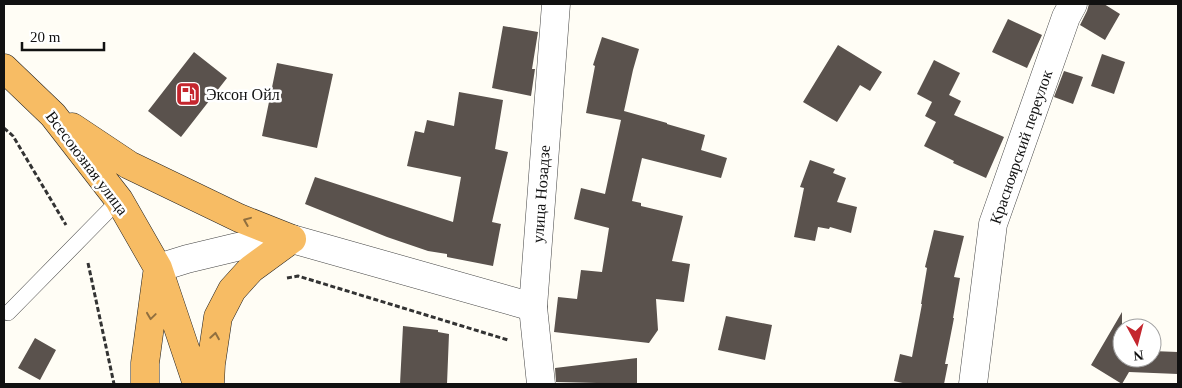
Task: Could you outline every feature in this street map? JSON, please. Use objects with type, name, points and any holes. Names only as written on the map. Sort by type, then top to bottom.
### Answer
[{"type":"highway","name":"Всесоюзная улица","points":[[4,68],[53,115],[119,200],[158,268],[197,384]]},
{"type":"highway","points":[[53,115],[129,165],[239,218],[292,239]]},
{"type":"highway","points":[[210,384],[218,317],[232,290],[251,269],[292,239]]},
{"type":"highway","points":[[145,384],[145,363],[158,268]]},
{"type":"street","name":"улица Нозадзе","points":[[541,384],[533,307],[556,4]]},
{"type":"street","name":"Красноярский переулок","points":[[973,384],[993,224],[1072,4]]},
{"type":"street","points":[[158,268],[237,247],[292,239],[533,307]]},
{"type":"lane","points":[[8,313],[119,200]]},
{"type":"path","points":[[4,128],[13,136],[65,223]]},
{"type":"path","points":[[87,261],[114,384]]},
{"type":"path","points":[[284,278],[298,276],[509,340],[536,337]]},
{"type":"building","points":[[1089,4],[1104,4],[1120,14],[1105,40],[1080,25]]},
{"type":"building","points":[[1008,19],[1042,35],[1027,68],[992,52]]},
{"type":"building","points":[[503,26],[538,32],[532,69],[535,69],[531,96],[492,88]]},
{"type":"building","points":[[602,37],[639,49],[624,111],[705,135],[701,150],[727,158],[721,178],[642,158],[632,201],[641,203],[641,206],[683,216],[672,261],[690,264],[684,302],[656,299],[658,330],[649,343],[554,332],[558,297],[577,299],[581,270],[602,272],[609,228],[574,219],[581,188],[605,194],[621,120],[586,113],[595,66],[593,65]]},
{"type":"building","points":[[838,45],[882,72],[870,91],[860,85],[837,122],[803,102]]},
{"type":"building","name":"Эксон Ойл","points":[[194,52],[227,78],[181,137],[148,111]]},
{"type":"building","points":[[1102,54],[1125,62],[1114,94],[1091,86]]},
{"type":"building","points":[[934,60],[960,73],[949,95],[961,101],[954,115],[1004,137],[986,178],[953,163],[954,161],[924,146],[936,122],[925,116],[932,102],[917,94]]},
{"type":"building","points":[[277,63],[333,74],[317,148],[262,136]]},
{"type":"building","points":[[1064,71],[1083,77],[1073,104],[1054,97]]},
{"type":"building","points":[[459,92],[503,100],[495,149],[508,152],[492,222],[501,224],[493,266],[447,257],[447,254],[428,251],[387,237],[305,204],[315,177],[453,222],[461,177],[407,166],[415,131],[424,133],[427,120],[454,126]]},
{"type":"building","points":[[810,160],[835,169],[833,173],[846,178],[837,202],[857,207],[851,233],[830,227],[829,229],[818,227],[815,241],[794,237],[804,188],[800,187]]},
{"type":"building","points":[[934,230],[964,236],[954,277],[960,278],[945,364],[948,364],[944,384],[907,384],[894,381],[900,354],[912,357],[922,304],[927,268],[925,267]]},
{"type":"building","points":[[726,316],[772,325],[765,360],[718,350]]},
{"type":"building","points":[[403,326],[438,330],[438,332],[449,334],[447,384],[400,384]]},
{"type":"building","points":[[1112,329],[1112,368],[1162,368],[1162,351],[1178,352],[1178,374],[1129,372],[1122,384],[1091,365]]},
{"type":"building","points":[[35,338],[56,350],[40,380],[18,368]]},
{"type":"building","points":[[637,358],[637,384],[556,382],[555,368]]},
{"type":"place","name":"Эксон Ойл","points":[[188,94]]}]
